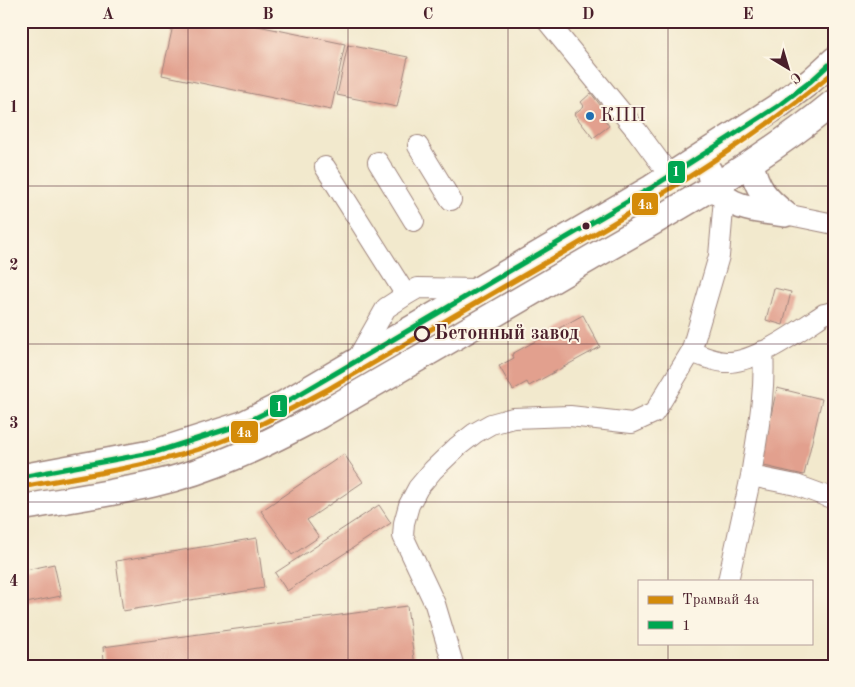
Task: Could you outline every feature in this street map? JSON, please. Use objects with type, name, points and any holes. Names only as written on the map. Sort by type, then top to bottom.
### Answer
[{"type":"main road","points":[[21,476],[149,454],[243,424],[283,404],[670,176],[744,129],[811,81],[834,60]]},
{"type":"main road","points":[[21,508],[154,484],[217,465],[265,444],[319,416],[718,193],[751,164],[810,122],[834,102]]},
{"type":"main road","points":[[744,129],[718,150],[711,159],[709,173],[718,193],[748,208],[784,214]]},
{"type":"main road","points":[[751,164],[755,181],[761,192],[784,214]]},
{"type":"street","points":[[547,21],[637,131],[670,176]]},
{"type":"street","points":[[418,146],[451,200]]},
{"type":"street","points":[[378,162],[414,222]]},
{"type":"street","points":[[325,167],[406,295]]},
{"type":"street","points":[[453,664],[442,622],[435,604],[403,536],[409,505],[418,488],[433,470],[457,447],[474,433],[491,424],[513,418],[570,416],[632,424],[654,413],[691,352],[719,256],[718,193]]},
{"type":"street","points":[[784,214],[834,224]]},
{"type":"street","points":[[356,361],[386,308],[406,295],[418,288],[477,289]]},
{"type":"street","points":[[691,352],[722,362],[735,362],[747,359],[824,314],[834,312]]},
{"type":"street","points":[[728,580],[751,476],[764,390],[763,351]]},
{"type":"street","points":[[751,476],[796,485],[834,499]]},
{"type":"building","points":[[174,21],[234,21],[345,44],[331,110],[162,75]]},
{"type":"building","points":[[348,45],[408,57],[397,107],[337,95]]},
{"type":"building","name":"КПП","points":[[591,93],[607,114],[603,117],[609,126],[593,138],[574,114],[584,106],[581,102]]},
{"type":"building","points":[[774,288],[791,292],[783,325],[766,320]]},
{"type":"building","points":[[583,315],[600,347],[529,386],[527,382],[513,390],[499,366],[514,358],[512,354]]},
{"type":"building","points":[[777,388],[822,399],[804,475],[760,465]]},
{"type":"building","points":[[344,454],[363,482],[307,520],[319,537],[292,555],[261,511]]},
{"type":"building","points":[[379,505],[391,523],[287,591],[275,573]]},
{"type":"building","points":[[257,538],[264,588],[123,611],[116,561]]},
{"type":"building","points":[[54,564],[61,596],[21,604],[21,571]]},
{"type":"building","points":[[407,606],[415,666],[81,666],[104,662],[103,647]]},
{"type":"tram line","name":"4а","points":[[21,487],[146,464],[220,442],[277,416],[332,387],[660,195],[749,137],[834,72]]},
{"type":"transit line","name":"1","points":[[21,477],[156,452],[243,424],[283,404],[651,188],[778,106],[811,81],[834,60]]},
{"type":"place","name":"КПП","points":[[590,116]]},
{"type":"place","name":"Бетонный завод","points":[[422,334]]}]
